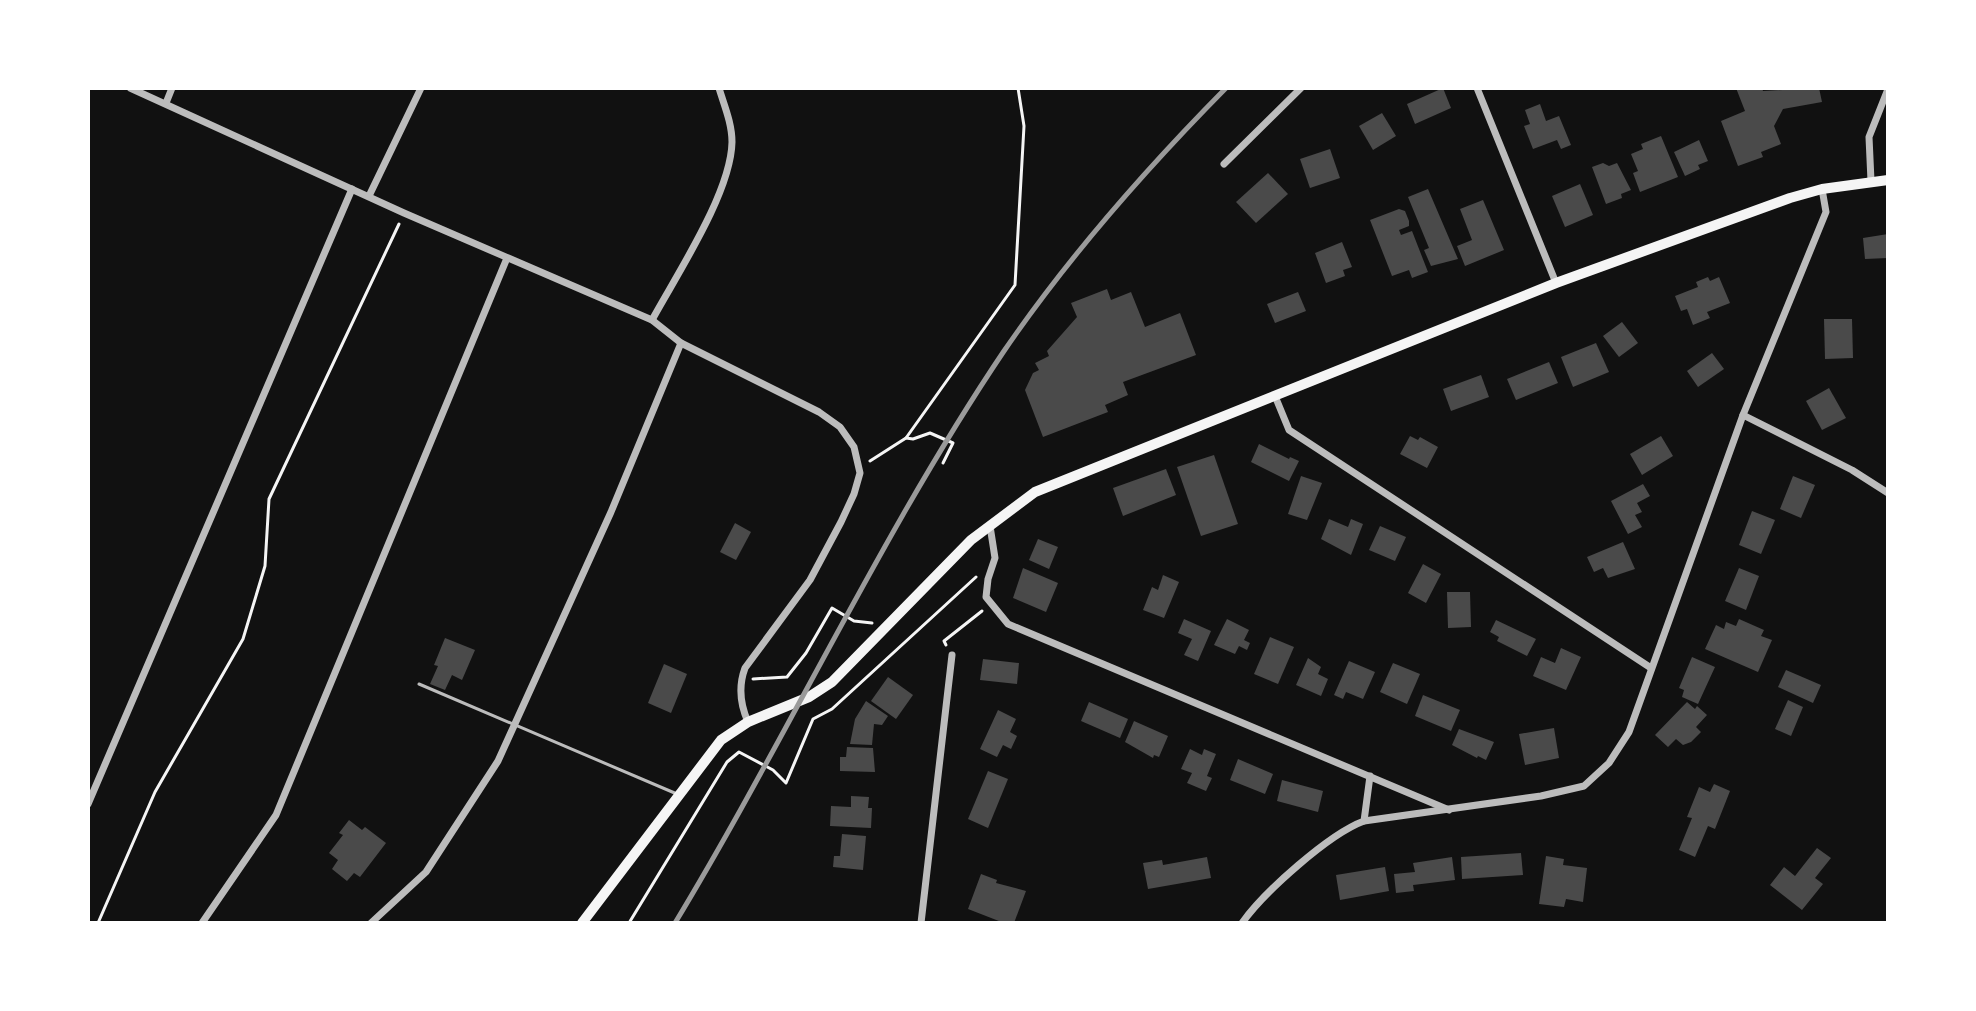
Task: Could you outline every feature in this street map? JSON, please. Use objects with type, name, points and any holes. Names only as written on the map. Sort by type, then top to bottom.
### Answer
[{"type":"main road","points":[[582,923],[721,740],[748,722],[818,693],[832,682],[971,540],[1035,492],[1556,283],[1822,189],[1888,180]]},
{"type":"street","points":[[130,88],[404,213],[652,320],[681,343],[819,412],[840,427],[854,447],[858,468],[854,494],[810,580],[745,668],[740,680],[741,705],[748,722]]},
{"type":"street","points":[[166,103],[172,88]]},
{"type":"street","points":[[369,196],[421,88]]},
{"type":"street","points":[[652,320],[718,196],[729,167],[730,124],[719,88]]},
{"type":"street","points":[[1224,164],[1301,88]]},
{"type":"street","points":[[1477,88],[1556,283]]},
{"type":"street","points":[[1871,181],[1869,137],[1888,89]]},
{"type":"street","points":[[88,804],[352,189]]},
{"type":"street","points":[[1242,923],[1256,904],[1345,829],[1364,821],[1449,810],[1584,786],[1609,763],[1629,732],[1743,415],[1826,212],[1822,189]]},
{"type":"street","points":[[202,923],[276,815],[507,258]]},
{"type":"street","points":[[371,923],[426,872],[498,761],[611,512],[681,343]]},
{"type":"street","points":[[1275,396],[1289,430],[1651,668]]},
{"type":"street","points":[[1743,415],[1852,470],[1888,493]]},
{"type":"street","points":[[990,526],[995,558],[986,597],[1008,624],[1449,810]]},
{"type":"street","points":[[921,923],[952,655]]},
{"type":"street","points":[[1364,821],[1370,776]]},
{"type":"lane","points":[[419,684],[678,794]]},
{"type":"path","points":[[858,468],[906,438],[1015,285],[1024,126],[1018,88]]},
{"type":"path","points":[[98,923],[155,792],[243,639],[265,566],[269,499],[404,213]]},
{"type":"path","points":[[906,438],[913,439],[930,433],[953,443],[943,463]]},
{"type":"path","points":[[629,923],[727,762],[739,752],[773,770],[786,783],[813,719],[832,709],[978,575],[988,579]]},
{"type":"path","points":[[952,655],[944,641],[991,603]]},
{"type":"path","points":[[740,680],[787,677],[806,653],[832,608],[854,621],[888,625]]},
{"type":"building","points":[[1443,88],[1451,108],[1415,124],[1407,104]]},
{"type":"building","points":[[1736,88],[1762,88],[1763,91],[1819,88],[1822,102],[1783,109],[1774,126],[1781,144],[1761,152],[1763,157],[1738,166],[1721,121],[1745,111]]},
{"type":"building","points":[[1540,104],[1546,121],[1559,116],[1571,145],[1561,149],[1557,140],[1533,149],[1524,126],[1530,124],[1525,110]]},
{"type":"building","points":[[1382,113],[1396,136],[1373,150],[1359,126]]},
{"type":"building","points":[[1661,136],[1678,177],[1640,192],[1633,173],[1638,171],[1631,154],[1643,149],[1641,144]]},
{"type":"building","points":[[1699,140],[1708,161],[1685,176],[1674,152]]},
{"type":"building","points":[[1330,149],[1340,178],[1310,188],[1300,159]]},
{"type":"building","points":[[1603,163],[1609,166],[1617,163],[1631,190],[1621,194],[1622,198],[1606,204],[1592,167]]},
{"type":"building","points":[[1268,173],[1288,194],[1256,223],[1236,202]]},
{"type":"building","points":[[1580,184],[1593,215],[1565,227],[1552,196]]},
{"type":"building","points":[[1428,189],[1458,259],[1431,266],[1424,250],[1429,248],[1408,197]]},
{"type":"building","points":[[1483,200],[1504,250],[1465,266],[1457,246],[1472,240],[1460,209]]},
{"type":"building","points":[[1399,209],[1405,211],[1409,221],[1409,226],[1399,230],[1401,235],[1412,231],[1428,272],[1412,278],[1409,270],[1392,276],[1370,220]]},
{"type":"building","points":[[1888,234],[1888,258],[1865,259],[1863,238]]},
{"type":"building","points":[[1342,242],[1352,267],[1343,270],[1345,276],[1326,283],[1315,253]]},
{"type":"building","points":[[1708,277],[1710,281],[1719,277],[1730,303],[1707,312],[1710,318],[1693,325],[1687,309],[1681,311],[1675,296],[1698,287],[1696,282]]},
{"type":"building","points":[[1107,289],[1111,300],[1131,292],[1145,327],[1180,313],[1196,355],[1123,382],[1128,395],[1105,405],[1108,412],[1043,437],[1025,390],[1033,373],[1039,370],[1035,363],[1049,356],[1047,351],[1077,317],[1071,303]]},
{"type":"building","points":[[1298,292],[1306,311],[1275,323],[1267,304]]},
{"type":"building","points":[[1824,319],[1852,319],[1853,358],[1825,359]]},
{"type":"building","points":[[1622,322],[1638,343],[1619,357],[1603,336]]},
{"type":"building","points":[[1596,343],[1609,372],[1573,387],[1561,357]]},
{"type":"building","points":[[1712,353],[1724,369],[1698,387],[1687,371]]},
{"type":"building","points":[[1549,362],[1558,383],[1516,400],[1507,379]]},
{"type":"building","points":[[1481,375],[1489,397],[1451,411],[1443,389]]},
{"type":"building","points":[[1829,388],[1846,418],[1822,430],[1806,401]]},
{"type":"building","points":[[1410,436],[1418,440],[1420,437],[1438,447],[1427,468],[1400,454]]},
{"type":"building","points":[[1661,436],[1673,456],[1642,475],[1630,454]]},
{"type":"building","points":[[1259,444],[1299,461],[1289,481],[1251,462]]},
{"type":"building","points":[[1214,455],[1238,524],[1201,536],[1177,467]]},
{"type":"building","points":[[1166,469],[1176,495],[1123,516],[1113,488]]},
{"type":"building","points":[[1301,476],[1322,483],[1307,520],[1288,514]]},
{"type":"building","points":[[1793,476],[1815,485],[1801,518],[1780,509]]},
{"type":"building","points":[[1643,484],[1650,496],[1637,503],[1642,512],[1635,515],[1642,527],[1628,534],[1611,501]]},
{"type":"building","points":[[1752,511],[1775,520],[1761,554],[1739,545]]},
{"type":"building","points":[[1329,519],[1348,527],[1351,519],[1363,524],[1351,555],[1321,539]]},
{"type":"building","points":[[735,523],[751,532],[736,560],[720,552]]},
{"type":"building","points":[[1380,526],[1406,537],[1395,561],[1369,550]]},
{"type":"building","points":[[1038,539],[1058,547],[1049,569],[1029,560]]},
{"type":"building","points":[[1623,542],[1635,569],[1608,578],[1603,568],[1594,572],[1587,557]]},
{"type":"building","points":[[1423,564],[1441,574],[1426,603],[1408,593]]},
{"type":"building","points":[[1023,568],[1058,583],[1046,612],[1013,598]]},
{"type":"building","points":[[1739,568],[1759,576],[1746,610],[1725,601]]},
{"type":"building","points":[[1163,575],[1179,582],[1164,618],[1143,610],[1152,587],[1158,590]]},
{"type":"building","points":[[1447,592],[1470,592],[1471,627],[1448,628]]},
{"type":"building","points":[[1184,619],[1211,631],[1198,661],[1184,655],[1192,639],[1178,633]]},
{"type":"building","points":[[1227,619],[1249,630],[1244,640],[1250,643],[1247,650],[1239,646],[1235,654],[1214,645]]},
{"type":"building","points":[[1739,619],[1764,630],[1761,636],[1772,640],[1758,672],[1705,649],[1716,625],[1724,629],[1726,622],[1736,626]]},
{"type":"building","points":[[1496,620],[1536,639],[1527,656],[1497,641],[1499,637],[1490,632]]},
{"type":"building","points":[[1270,637],[1294,647],[1278,684],[1254,674]]},
{"type":"building","points":[[445,638],[475,650],[462,680],[452,675],[445,690],[430,684]]},
{"type":"building","points":[[1561,648],[1581,657],[1566,690],[1533,676],[1541,657],[1555,663]]},
{"type":"building","points":[[1692,657],[1715,667],[1698,704],[1682,697],[1684,690],[1679,688]]},
{"type":"building","points":[[1308,658],[1321,667],[1318,674],[1328,679],[1321,696],[1296,685]]},
{"type":"building","points":[[983,659],[1019,663],[1017,684],[980,680]]},
{"type":"building","points":[[1349,661],[1375,672],[1363,699],[1346,692],[1343,699],[1334,695]]},
{"type":"building","points":[[1393,663],[1420,674],[1407,704],[1380,692]]},
{"type":"building","points":[[664,664],[687,674],[671,713],[648,703]]},
{"type":"building","points":[[1786,670],[1821,685],[1813,703],[1778,687]]},
{"type":"building","points":[[888,677],[913,695],[896,719],[871,701]]},
{"type":"building","points":[[1423,695],[1460,710],[1451,731],[1415,716]]},
{"type":"building","points":[[1788,700],[1803,707],[1791,736],[1775,729]]},
{"type":"building","points":[[866,701],[888,716],[882,725],[874,724],[872,745],[850,744],[855,719]]},
{"type":"building","points":[[1089,702],[1128,719],[1120,738],[1081,721]]},
{"type":"building","points":[[1687,702],[1707,715],[1696,727],[1701,732],[1691,742],[1683,745],[1676,739],[1668,747],[1655,735]]},
{"type":"building","points":[[998,710],[1016,719],[1010,732],[1017,736],[1011,749],[1003,745],[997,757],[980,749]]},
{"type":"building","points":[[1134,721],[1168,736],[1159,757],[1154,755],[1153,758],[1125,742]]},
{"type":"building","points":[[1554,728],[1559,758],[1525,765],[1519,734]]},
{"type":"building","points":[[1459,729],[1494,742],[1486,760],[1452,745]]},
{"type":"building","points":[[847,747],[873,748],[875,772],[840,771],[840,757],[846,757]]},
{"type":"building","points":[[1190,749],[1202,755],[1204,749],[1216,754],[1207,776],[1212,778],[1206,791],[1187,783],[1192,773],[1181,769]]},
{"type":"building","points":[[1238,759],[1273,774],[1265,794],[1230,780]]},
{"type":"building","points":[[988,771],[1008,779],[988,828],[968,819]]},
{"type":"building","points":[[1282,780],[1323,791],[1318,812],[1277,801]]},
{"type":"building","points":[[1714,784],[1730,791],[1715,829],[1708,826],[1695,857],[1679,850],[1692,818],[1687,817],[1699,787],[1710,792]]},
{"type":"building","points":[[851,796],[869,797],[871,828],[830,826],[831,806],[851,807]]},
{"type":"building","points":[[349,820],[362,830],[365,827],[386,843],[360,877],[354,873],[347,881],[332,869],[338,860],[329,853],[343,835],[339,833]]},
{"type":"building","points":[[842,834],[866,836],[863,870],[833,867],[834,856],[840,856]]},
{"type":"building","points":[[1817,848],[1831,858],[1815,878],[1823,884],[1802,910],[1770,885],[1784,867],[1795,876]]},
{"type":"building","points":[[1521,853],[1523,875],[1462,879],[1461,857]]},
{"type":"building","points":[[1546,856],[1564,859],[1563,865],[1587,868],[1583,902],[1566,899],[1564,907],[1539,904]]},
{"type":"building","points":[[1207,857],[1211,878],[1148,889],[1143,863],[1162,860],[1163,865]]},
{"type":"building","points":[[1452,857],[1455,880],[1413,885],[1414,891],[1396,893],[1394,874],[1415,872],[1413,863]]},
{"type":"building","points":[[1385,867],[1389,891],[1340,900],[1336,875]]},
{"type":"building","points":[[981,874],[997,880],[996,883],[1026,891],[1014,923],[1004,923],[968,909]]},
{"type":"railway","points":[[675,923],[917,490],[1004,351],[1055,281],[1109,215],[1226,88]]}]
